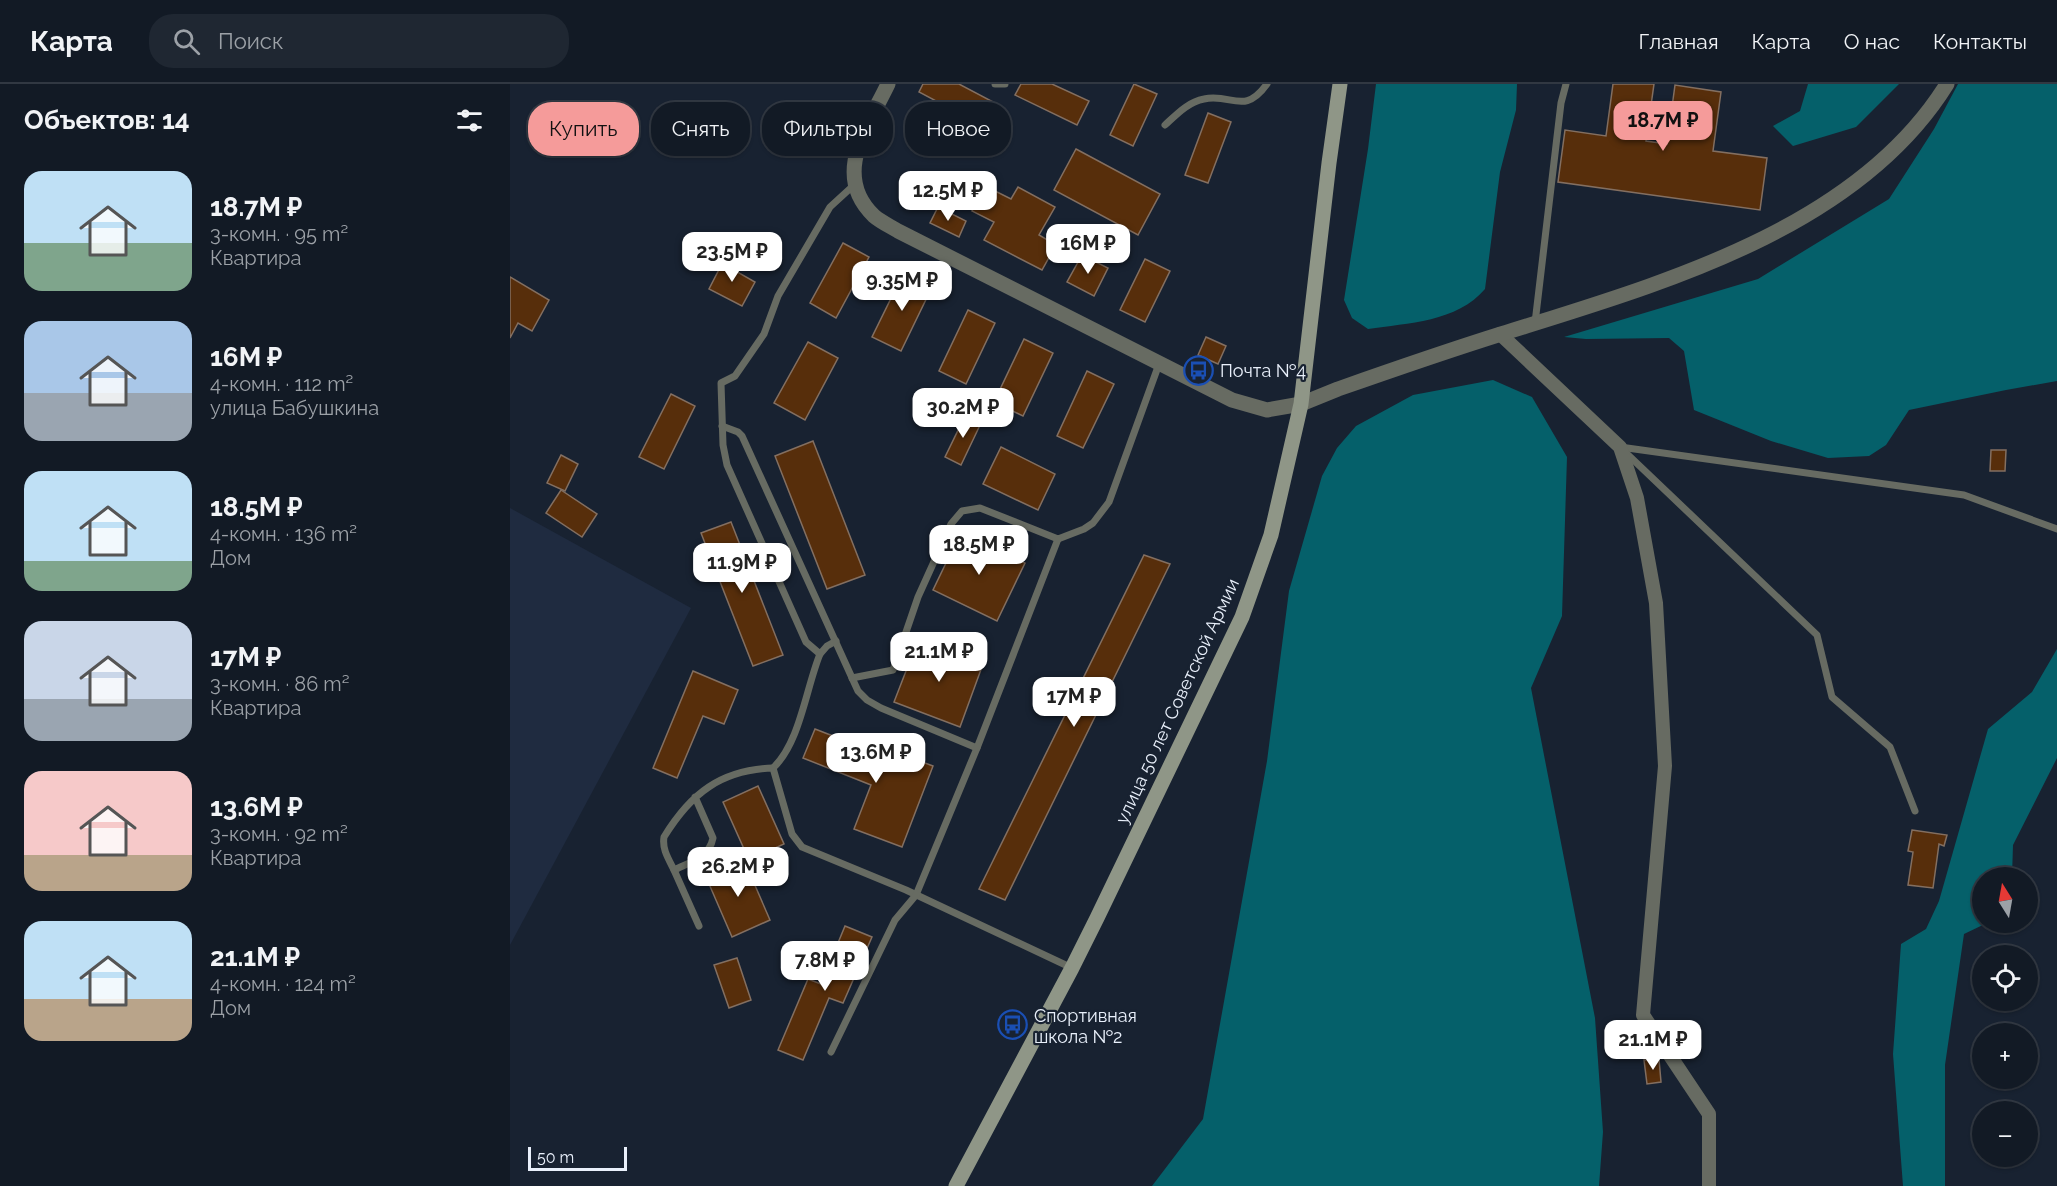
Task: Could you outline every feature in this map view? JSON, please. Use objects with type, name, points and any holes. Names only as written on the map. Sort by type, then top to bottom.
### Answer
[{"type":"main road","name":"улица 50 лет Советской Армии","points":[[956,1186],[1072,968],[1242,617],[1271,535],[1301,404],[1340,84]]},
{"type":"street","points":[[888,84],[858,148],[854,164],[854,185],[861,200],[876,218],[897,231],[1232,400],[1267,410],[1301,404],[1338,389],[1500,334],[1641,289],[1712,262],[1760,240],[1812,210],[1882,161],[1910,131],[1947,84]]},
{"type":"street","points":[[1500,334],[1620,447],[1637,498],[1656,603],[1665,766],[1643,1015],[1709,1114],[1709,1186]]},
{"type":"lane","points":[[995,84],[1005,84]]},
{"type":"lane","points":[[1165,124],[1191,103],[1214,98],[1246,101],[1254,99],[1267,84]]},
{"type":"lane","points":[[1535,323],[1561,103],[1566,84]]},
{"type":"lane","points":[[820,654],[806,642],[800,631],[731,476],[723,445],[721,383],[735,376],[764,334],[778,296],[830,207],[854,185]]},
{"type":"lane","points":[[852,678],[893,670],[918,597],[951,524],[962,511],[980,508],[1058,539],[1093,523],[1109,502],[1159,364]]},
{"type":"lane","points":[[722,426],[742,436],[858,691],[867,700],[977,748]]},
{"type":"lane","points":[[1620,447],[1964,495],[2057,529]]},
{"type":"lane","points":[[1620,447],[1816,635],[1832,697],[1890,747],[1915,811]]},
{"type":"lane","points":[[831,1052],[895,920],[916,895],[977,748],[1058,539]]},
{"type":"lane","points":[[699,926],[664,851],[664,837],[695,797],[705,788],[738,773],[752,769],[773,768],[782,760],[790,745],[820,654],[836,641]]},
{"type":"lane","points":[[773,768],[792,834],[802,848],[916,895],[1072,968]]},
{"type":"lane","points":[[674,870],[702,857],[712,845],[713,838],[695,797]]},
{"type":"shaded area","points":[[1376,84],[1517,84],[1516,110],[1500,172],[1485,289],[1474,300],[1446,315],[1368,329],[1352,318],[1344,300]]},
{"type":"shaded area","points":[[1808,84],[1899,84],[1856,127],[1793,146],[1773,126],[1800,111]]},
{"type":"shaded area","points":[[1958,84],[2057,84],[2057,381],[1909,410],[1886,445],[1869,456],[1828,458],[1771,441],[1694,410],[1684,351],[1669,338],[1564,337],[1758,279],[1889,199],[1934,129]]},
{"type":"shaded area","points":[[1493,380],[1532,397],[1567,457],[1562,616],[1531,688],[1595,1018],[1603,1132],[1599,1186],[1152,1186],[1203,1119],[1267,761],[1289,591],[1322,476],[1337,448],[1356,426],[1413,395]]},
{"type":"shaded area","points":[[510,508],[691,608],[510,945]]},
{"type":"shaded area","points":[[2057,649],[2057,758],[2013,845],[2012,867],[1972,867],[1972,930],[1964,934],[1945,1065],[1945,1186],[1903,1186],[1893,1054],[1901,944],[1926,929],[1939,901],[1988,729],[2032,692]]},
{"type":"building","points":[[923,84],[959,84],[993,102],[938,102],[919,92]]},
{"type":"building","points":[[1021,84],[1052,84],[1089,101],[1077,125],[1015,95]]},
{"type":"building","points":[[1134,84],[1157,94],[1133,146],[1110,135]]},
{"type":"building","points":[[1613,84],[1654,84],[1646,141],[1667,144],[1675,85],[1721,92],[1713,151],[1767,158],[1760,210],[1558,182],[1565,130],[1606,136]]},
{"type":"building","points":[[1208,113],[1231,122],[1208,183],[1185,175]]},
{"type":"building","points":[[1076,149],[1160,194],[1138,235],[1054,190]]},
{"type":"building","points":[[985,186],[1011,199],[1018,187],[1055,207],[1039,235],[1056,245],[1042,270],[984,240],[994,222],[972,211]]},
{"type":"building","points":[[938,207],[966,221],[959,237],[930,223]]},
{"type":"building","points":[[843,243],[869,257],[836,318],[810,303]]},
{"type":"building","points":[[1082,255],[1108,268],[1094,296],[1067,282]]},
{"type":"building","points":[[726,256],[736,261],[732,269],[755,282],[742,306],[709,289]]},
{"type":"building","points":[[1145,259],[1170,271],[1145,322],[1120,310]]},
{"type":"building","points":[[903,274],[932,287],[901,351],[872,337]]},
{"type":"building","points":[[510,277],[549,300],[532,331],[518,323],[510,338]]},
{"type":"building","points":[[968,310],[995,323],[966,384],[939,371]]},
{"type":"building","points":[[1206,337],[1226,346],[1218,364],[1198,355]]},
{"type":"building","points":[[1024,339],[1053,353],[1023,416],[994,402]]},
{"type":"building","points":[[808,342],[838,358],[805,420],[774,403]]},
{"type":"building","points":[[1087,371],[1114,384],[1083,448],[1057,436]]},
{"type":"building","points":[[671,394],[695,406],[664,469],[639,457]]},
{"type":"building","points":[[966,414],[982,421],[961,465],[945,457]]},
{"type":"building","points":[[813,441],[865,575],[827,589],[775,456]]},
{"type":"building","points":[[1001,447],[1055,474],[1038,510],[983,484]]},
{"type":"building","points":[[1991,450],[2006,450],[2005,471],[1990,471]]},
{"type":"building","points":[[561,455],[578,464],[565,491],[547,483]]},
{"type":"building","points":[[561,490],[597,514],[582,537],[546,513]]},
{"type":"building","points":[[731,522],[783,655],[753,666],[701,533]]},
{"type":"building","points":[[961,532],[1025,563],[997,621],[933,590]]},
{"type":"building","points":[[1144,555],[1170,564],[1005,900],[979,889]]},
{"type":"building","points":[[918,640],[983,664],[960,727],[894,702]]},
{"type":"building","points":[[693,671],[738,690],[724,724],[703,716],[677,778],[653,768]]},
{"type":"building","points":[[815,729],[882,755],[885,748],[933,766],[902,847],[854,829],[871,785],[803,758]]},
{"type":"building","points":[[758,786],[784,844],[749,860],[723,802]]},
{"type":"building","points":[[1912,830],[1947,835],[1944,846],[1939,844],[1933,888],[1908,885],[1913,852],[1908,851]]},
{"type":"building","points":[[744,860],[770,920],[732,937],[706,877]]},
{"type":"building","points":[[845,926],[872,937],[843,1003],[829,998],[803,1060],[778,1050],[808,979],[821,984]]},
{"type":"building","points":[[737,958],[751,1000],[729,1008],[714,965]]},
{"type":"building","points":[[1659,1059],[1661,1082],[1647,1084],[1644,1060]]},
{"type":"place","name":"Почта №4","points":[[1199,370]]},
{"type":"place","name":"Спортивная школа №2","points":[[1013,1025]]}]
